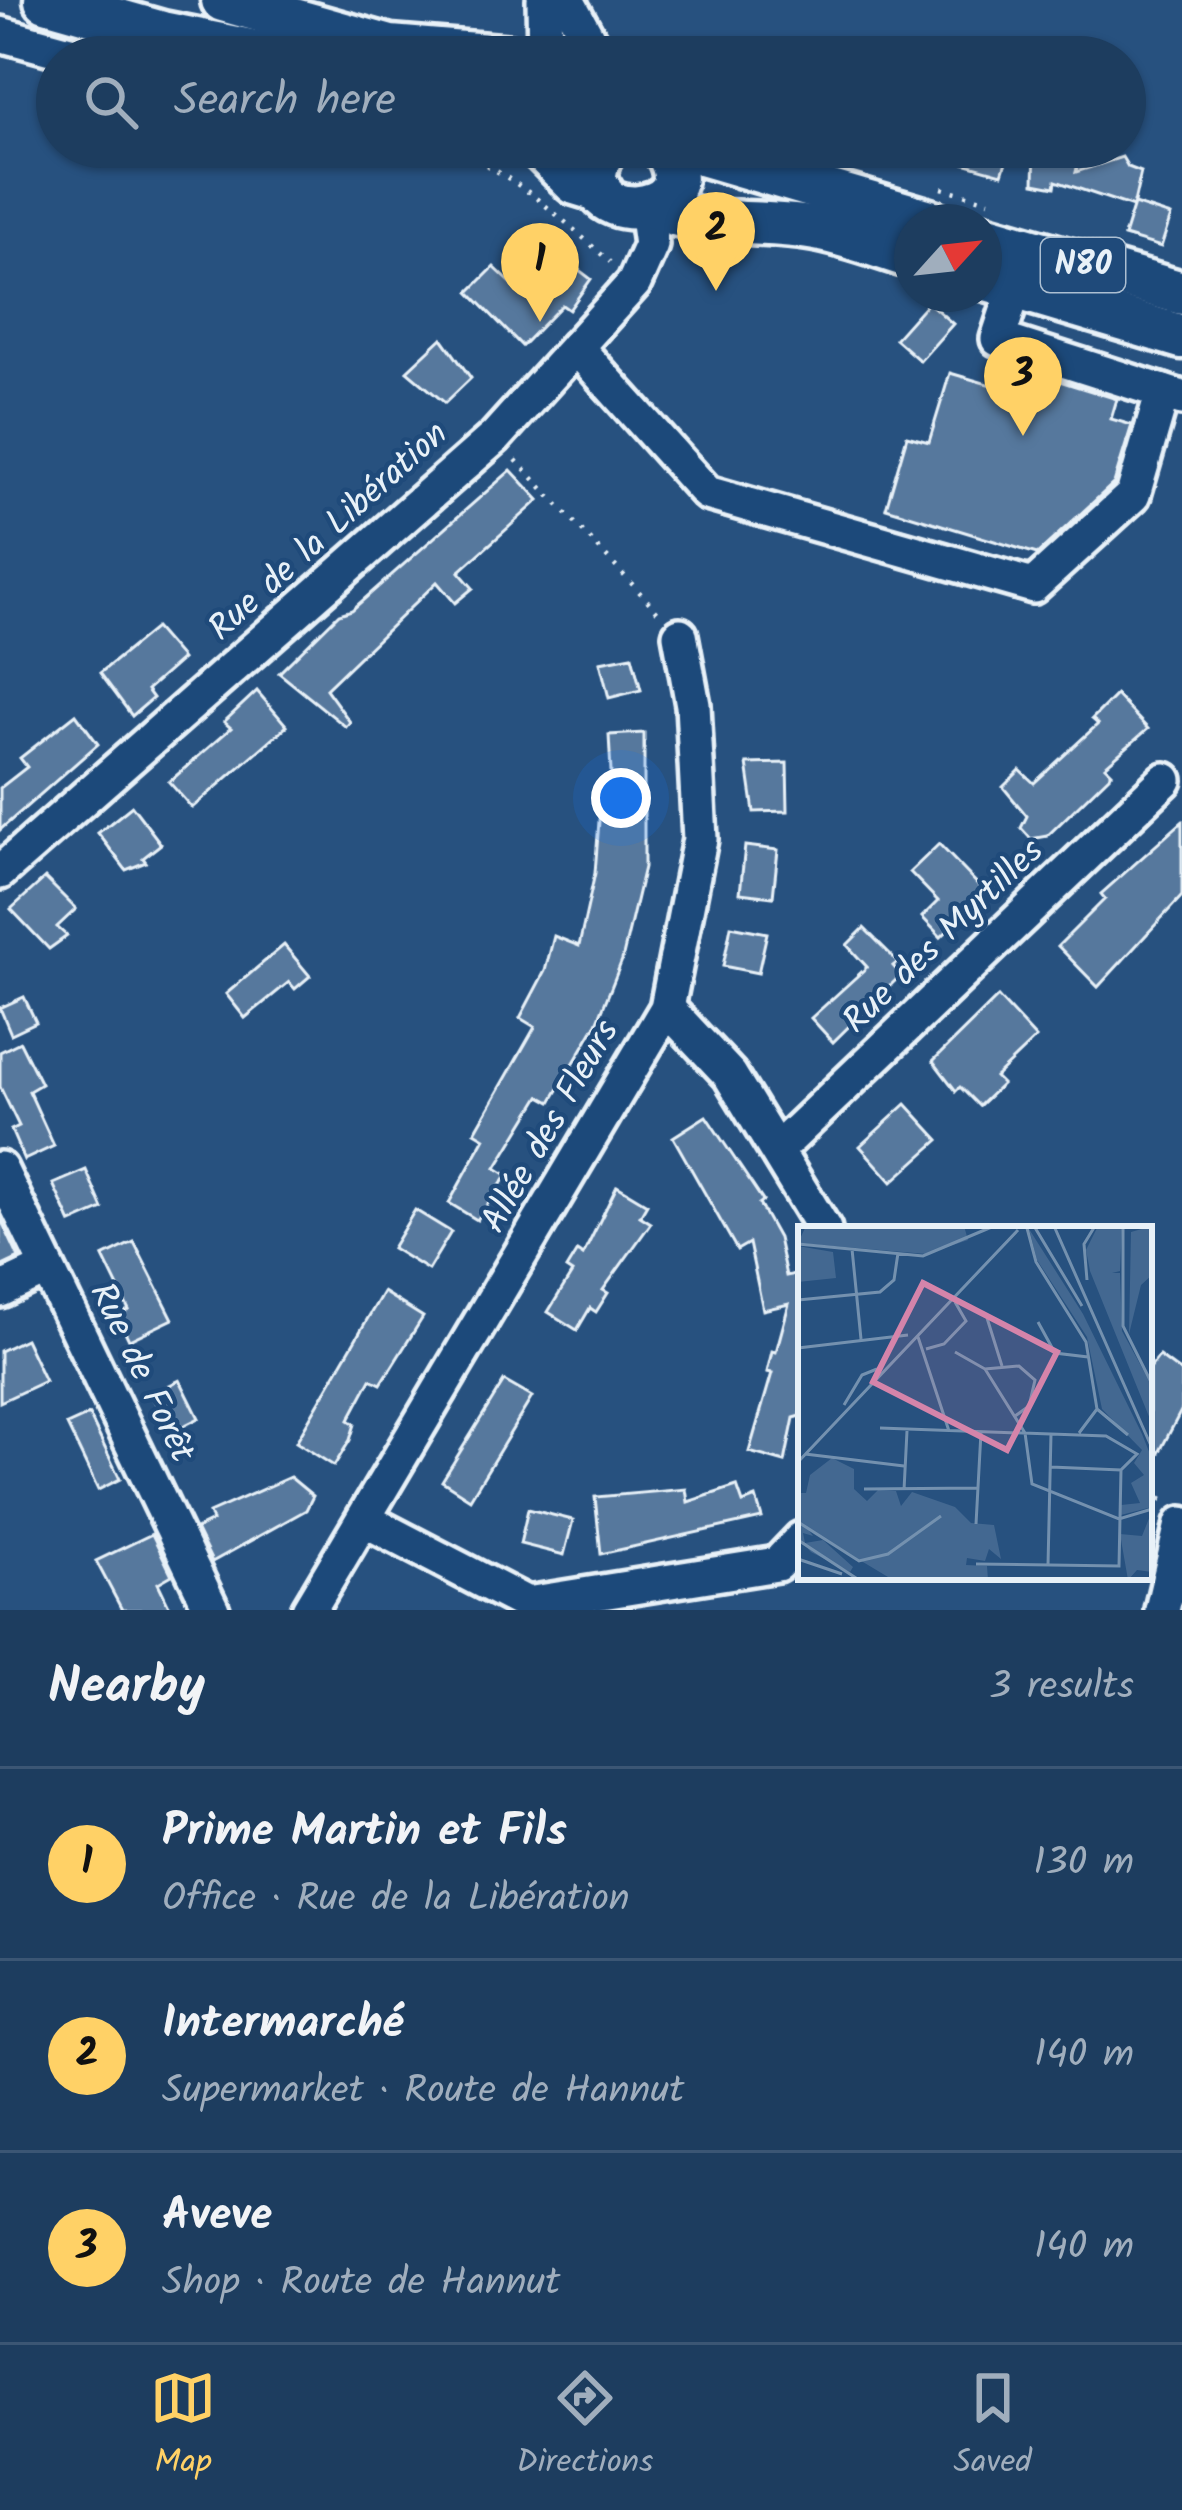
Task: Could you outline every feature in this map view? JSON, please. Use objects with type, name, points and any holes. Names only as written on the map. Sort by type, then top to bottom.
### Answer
[{"type":"main road","points":[[46,0],[159,36]]},
{"type":"main road","points":[[223,0],[351,36]]},
{"type":"main road","points":[[560,168],[575,183],[601,191],[620,208],[649,208],[683,220],[736,219],[821,230],[894,252]]},
{"type":"main road","points":[[598,168],[601,191]]},
{"type":"main road","points":[[649,208],[672,183],[673,168]]},
{"type":"main road","points":[[749,168],[894,211]]},
{"type":"main road","name":"N80","points":[[1002,241],[1182,293]]},
{"type":"main road","name":"N80","points":[[1002,284],[1182,337]]},
{"type":"street","points":[[544,0],[545,36]]},
{"type":"street","points":[[568,0],[585,36]]},
{"type":"street","points":[[0,34],[36,44]]},
{"type":"street","name":"Rue de la Libération","points":[[0,872],[495,437],[634,283],[651,245],[649,208]]},
{"type":"street","points":[[576,347],[707,493],[1033,586],[1133,496],[1173,395],[998,339],[998,312]]},
{"type":"street","name":"Allée des Fleurs","points":[[308,1610],[667,1008],[700,838],[693,706],[680,635]]},
{"type":"street","name":"Rue des Myrtilles","points":[[777,1150],[1165,780]]},
{"type":"street","points":[[667,1008],[730,1075],[822,1226]]},
{"type":"street","name":"Rue de Forêt","points":[[0,1169],[212,1610]]},
{"type":"street","points":[[0,1289],[47,1268]]},
{"type":"street","points":[[365,1520],[526,1604],[777,1564],[798,1542]]},
{"type":"street","points":[[1162,1610],[1182,1524]]},
{"type":"path","points":[[491,168],[553,210],[634,283]]},
{"type":"path","points":[[495,437],[680,635]]},
{"type":"building","points":[[1034,168],[1077,168],[1076,172],[1131,168],[1141,172],[1133,207],[1056,181],[1055,187],[1034,183]]},
{"type":"building","points":[[1134,204],[1171,216],[1161,247],[1124,236]]},
{"type":"building","points":[[534,252],[558,269],[566,260],[591,279],[569,310],[562,305],[522,346],[469,292],[494,267],[512,284]]},
{"type":"building","points":[[919,312],[939,312],[953,324],[920,361],[895,339]]},
{"type":"building","points":[[442,338],[471,378],[445,403],[407,371]]},
{"type":"building","points":[[950,373],[1043,400],[1050,378],[1117,399],[1111,419],[1132,425],[1114,483],[1037,554],[886,508],[907,436],[929,442]]},
{"type":"building","points":[[511,470],[539,500],[459,572],[473,588],[455,603],[437,582],[326,689],[350,722],[346,727],[279,673],[339,614],[352,610]]},
{"type":"building","points":[[155,628],[182,659],[147,690],[153,698],[132,716],[100,673]]},
{"type":"building","points":[[632,656],[641,690],[609,698],[600,662]]},
{"type":"building","points":[[257,691],[287,726],[192,808],[169,782],[231,728],[224,722]]},
{"type":"building","points":[[1116,695],[1148,729],[1105,766],[1112,773],[1047,836],[1031,839],[1021,828],[1027,816],[1003,787],[1020,770],[1034,783],[1098,724],[1092,719]]},
{"type":"building","points":[[76,714],[98,744],[0,830],[0,788],[27,767],[20,758]]},
{"type":"building","points":[[644,733],[644,867],[622,960],[597,1023],[551,1102],[540,1096],[496,1168],[507,1175],[477,1220],[449,1203],[485,1138],[475,1132],[535,1027],[520,1018],[545,971],[554,936],[579,946],[595,873],[600,808],[613,809],[609,735]]},
{"type":"building","points":[[787,763],[788,811],[754,812],[747,764]]},
{"type":"building","points":[[132,806],[161,844],[143,858],[146,862],[126,870],[98,833]]},
{"type":"building","points":[[1182,822],[1182,896],[1098,987],[1058,946],[1105,899],[1101,894]]},
{"type":"building","points":[[939,844],[986,893],[941,937],[922,917],[938,901],[910,872]]},
{"type":"building","points":[[745,846],[778,850],[773,897],[740,893]]},
{"type":"building","points":[[45,878],[76,909],[57,927],[67,936],[49,949],[11,909]]},
{"type":"building","points":[[731,926],[767,933],[758,973],[723,966]]},
{"type":"building","points":[[864,928],[898,962],[893,966],[901,975],[833,1042],[811,1018],[867,967],[847,945]]},
{"type":"building","points":[[284,945],[310,976],[295,989],[289,982],[245,1018],[226,994]]},
{"type":"building","points":[[24,997],[36,1022],[11,1034],[0,1008]]},
{"type":"building","points":[[998,997],[1036,1038],[995,1077],[1002,1084],[979,1106],[960,1087],[956,1091],[933,1061]]},
{"type":"building","points":[[20,1042],[41,1084],[29,1091],[54,1146],[24,1160],[11,1130],[19,1126],[0,1087],[0,1052]]},
{"type":"building","points":[[906,1104],[939,1140],[892,1182],[860,1146]]},
{"type":"building","points":[[706,1116],[763,1201],[759,1204],[778,1238],[786,1276],[798,1274],[798,1417],[785,1462],[749,1452],[772,1373],[767,1372],[772,1351],[776,1352],[789,1304],[763,1310],[749,1243],[737,1250],[673,1137]]},
{"type":"building","points":[[86,1170],[103,1209],[71,1223],[53,1184]]},
{"type":"building","points":[[617,1186],[647,1204],[640,1216],[651,1223],[603,1290],[608,1293],[596,1312],[590,1308],[577,1330],[548,1312],[572,1273],[566,1269],[577,1251],[583,1255]]},
{"type":"building","points":[[415,1210],[451,1232],[428,1270],[392,1248]]},
{"type":"building","points":[[0,1217],[19,1258],[0,1267]]},
{"type":"building","points":[[134,1242],[173,1319],[129,1340],[117,1315],[129,1310],[103,1257]]},
{"type":"building","points":[[383,1292],[423,1317],[381,1384],[371,1379],[349,1420],[355,1424],[350,1440],[334,1466],[296,1442]]},
{"type":"building","points":[[25,1339],[45,1381],[0,1402],[0,1351]]},
{"type":"building","points":[[1159,1356],[1182,1373],[1182,1409],[1152,1466],[1152,1365]]},
{"type":"building","points":[[180,1380],[199,1418],[171,1432],[151,1394]]},
{"type":"building","points":[[504,1381],[532,1397],[470,1499],[442,1481]]},
{"type":"building","points":[[89,1415],[120,1479],[98,1490],[67,1425]]},
{"type":"building","points":[[290,1477],[313,1496],[306,1510],[212,1562],[196,1529],[212,1521],[209,1513]]},
{"type":"building","points":[[737,1486],[743,1503],[756,1498],[762,1518],[601,1554],[595,1497],[686,1489],[688,1502]]},
{"type":"building","points":[[528,1509],[573,1520],[564,1555],[520,1544]]},
{"type":"building","points":[[152,1534],[172,1575],[158,1583],[171,1610],[122,1610],[96,1561]]},
{"type":"place","name":"Intermarché","points":[[716,291]]},
{"type":"place","name":"Prime Martin et Fils","points":[[540,322]]},
{"type":"place","name":"Aveve","points":[[1023,436]]}]
